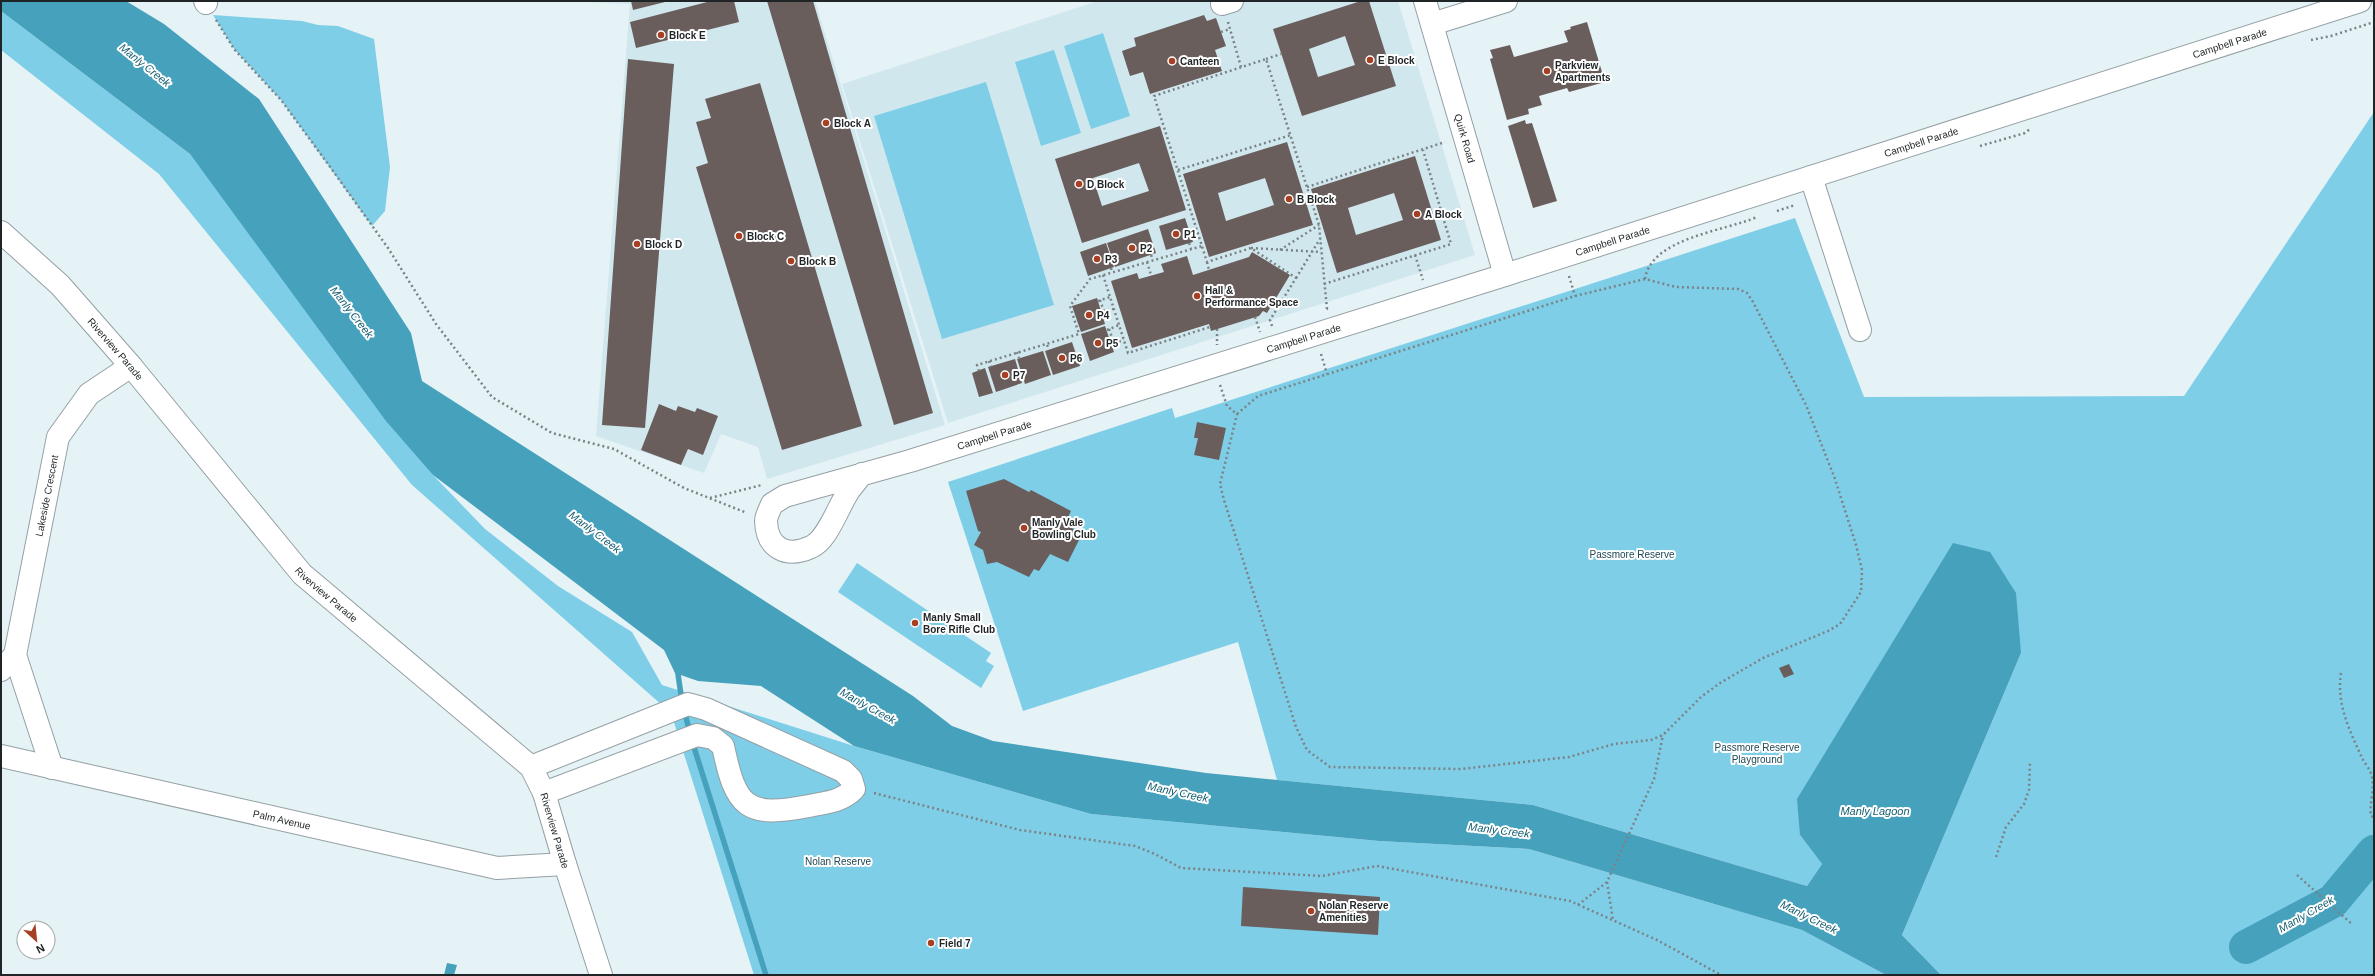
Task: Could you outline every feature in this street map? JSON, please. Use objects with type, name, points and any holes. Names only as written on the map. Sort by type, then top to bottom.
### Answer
[{"type":"street","name":"Quirk Road","points":[[1425,1],[1505,275]]},
{"type":"street","points":[[1432,24],[1506,1]]},
{"type":"street","name":"Campbell Parade","points":[[766,520],[772,504],[785,496],[862,474],[1278,346],[1315,334],[1426,289],[1505,275],[2360,1]]},
{"type":"street","points":[[1811,177],[1860,330]]},
{"type":"street","name":"Riverview Parade","points":[[1,232],[60,285],[131,366],[302,574],[530,767],[544,793],[601,975]]},
{"type":"street","name":"Lakeside Crescent","points":[[52,768],[8,662],[58,437],[89,394],[131,366]]},
{"type":"street","points":[[766,520],[770,538],[775,546],[785,552],[799,552],[813,547],[823,536],[850,489],[862,474]]},
{"type":"street","points":[[530,767],[681,706],[706,709],[843,770],[852,779],[854,789],[844,798],[782,811],[764,811],[746,804],[735,792],[729,776],[723,746],[712,738],[690,737],[544,793]]},
{"type":"street","name":"Palm Avenue","points":[[1,756],[497,868],[565,864]]},
{"type":"path","points":[[205,2],[234,49],[281,100],[328,164],[388,248],[436,324],[492,397],[552,433],[614,449],[684,488],[766,520]]},
{"type":"path","points":[[1227,3],[1230,29],[1241,67]]},
{"type":"path","points":[[1221,32],[1230,29]]},
{"type":"path","points":[[1209,270],[1154,96],[1282,54]]},
{"type":"path","points":[[1266,59],[1319,225],[1326,309],[1321,311]]},
{"type":"path","points":[[1178,170],[1290,135]]},
{"type":"path","points":[[1307,187],[1447,142]]},
{"type":"path","points":[[1324,284],[1451,244],[1423,150]]},
{"type":"path","points":[[1280,250],[1319,225]]},
{"type":"path","points":[[1278,346],[1270,320],[1320,239]]},
{"type":"path","points":[[1189,243],[1191,249]]},
{"type":"path","points":[[979,371],[977,365],[1017,352],[1047,345],[1079,334],[1070,306],[1090,279],[1202,246]]},
{"type":"path","points":[[1207,262],[1251,248],[1321,252]]},
{"type":"path","points":[[1251,248],[1296,278]]},
{"type":"path","points":[[1151,255],[1153,260]]},
{"type":"path","points":[[1415,255],[1426,289]]},
{"type":"path","points":[[1147,262],[1151,276]]},
{"type":"path","points":[[1110,268],[1112,272]]},
{"type":"path","points":[[1103,275],[1128,353],[1210,327]]},
{"type":"path","points":[[1426,289],[1430,277]]},
{"type":"path","points":[[1645,279],[1676,287],[1738,289],[1747,293],[1806,405],[1836,479],[1856,545],[1863,582],[1861,592],[1840,624],[1828,631],[1763,658],[1720,683],[1701,697],[1663,735],[1651,740],[1614,744],[1569,757],[1461,769],[1330,767],[1306,750],[1296,727],[1220,484],[1238,414],[1258,396],[1575,296],[1645,279]]},
{"type":"path","points":[[1110,297],[1099,300],[1104,311],[1114,309]]},
{"type":"path","points":[[1119,326],[1108,329],[1114,343],[1124,340]]},
{"type":"path","points":[[1315,334],[1327,374]]},
{"type":"path","points":[[1047,345],[1049,349]]},
{"type":"path","points":[[1017,352],[1019,358]]},
{"type":"path","points":[[989,361],[991,367]]},
{"type":"path","points":[[1214,366],[1227,406],[1238,414]]},
{"type":"path","points":[[2341,673],[2339,684],[2345,719],[2372,775],[2373,795],[2369,806],[2372,817]]},
{"type":"path","points":[[1578,905],[1607,882],[1654,780],[1663,735]]},
{"type":"path","points":[[1996,857],[2006,827],[2024,804],[2029,790],[2030,762]]},
{"type":"path","points":[[854,789],[889,795],[1020,830],[1135,846],[1155,854],[1181,868],[1322,876],[1377,866],[1570,901],[1657,940],[1721,975]]},
{"type":"path","points":[[2297,875],[2353,925]]},
{"type":"path","points":[[1607,882],[1613,920]]},
{"type":"shaded area","points":[[568,1],[815,1],[945,425],[767,479],[758,447],[721,434],[704,473],[596,436],[630,4]]},
{"type":"shaded area","points":[[1098,1],[1398,1],[1475,255],[948,423],[842,84]]},
{"type":"green space","name":"Nolan Reserve","points":[[1,11],[190,154],[433,475],[485,529],[558,586],[632,632],[662,685],[854,746],[1091,814],[1379,841],[1529,849],[1802,930],[1886,975],[754,975],[671,713],[412,485],[159,174],[1,50]]},
{"type":"green space","points":[[213,15],[302,21],[318,25],[338,26],[374,39],[390,167],[385,211],[372,226],[281,100],[234,49]]},
{"type":"green space","points":[[1103,33],[1130,116],[1091,129],[1064,46]]},
{"type":"green space","points":[[1054,50],[1081,133],[1041,146],[1015,62]]},
{"type":"green space","points":[[986,82],[1054,305],[942,339],[874,116]]},
{"type":"green space","points":[[2374,112],[2374,975],[1941,975],[1902,935],[2021,653],[1800,835],[1822,864],[1807,886],[1533,805],[1277,780],[1238,642],[1023,711],[948,482],[1172,408],[1175,418],[1795,218],[1864,397],[2184,396]]},
{"type":"green space","name":"Manly Small Bore Rifle Club","points":[[857,563],[991,653],[986,661],[994,666],[981,688],[838,592]]},
{"type":"water","name":"Manly Lagoon","points":[[1,1],[126,1],[164,24],[259,99],[411,333],[422,381],[913,696],[952,726],[993,741],[1206,773],[1533,805],[1807,886],[1822,864],[1800,835],[1797,799],[1953,543],[1990,552],[2016,593],[2021,653],[1902,935],[1941,975],[1886,975],[1802,930],[1529,849],[1379,841],[1091,814],[854,746],[761,686],[698,681],[675,673],[664,650],[433,475],[386,421],[190,154],[1,11]]},
{"type":"water","points":[[447,963],[457,965],[454,975],[444,975]]},
{"type":"building","points":[[631,1],[665,1],[665,2],[633,10]]},
{"type":"building","name":"Block E","points":[[711,1],[734,1],[739,22],[636,48],[630,22]]},
{"type":"building","name":"Block A","points":[[767,1],[813,1],[933,413],[894,425]]},
{"type":"building","name":"E Block","points":[[1361,1],[1369,1],[1396,86],[1302,116],[1273,29]],"holes":[[[1345,36],[1355,65],[1318,77],[1309,49]]]},
{"type":"building","name":"Canteen","points":[[1204,15],[1207,21],[1216,18],[1226,46],[1215,50],[1222,71],[1150,94],[1143,72],[1130,76],[1122,51],[1136,46],[1134,38]]},
{"type":"building","name":"Parkview Apartments","points":[[1587,22],[1605,82],[1569,92],[1567,88],[1539,96],[1542,105],[1528,109],[1529,114],[1507,120],[1490,59],[1493,58],[1490,50],[1510,45],[1514,57],[1568,42],[1564,31],[1571,29],[1570,27]]},
{"type":"building","name":"Block D","points":[[628,59],[674,64],[645,428],[602,425]]},
{"type":"building","points":[[760,83],[862,426],[782,450],[696,167],[708,163],[696,122],[711,118],[705,99]]},
{"type":"building","points":[[1525,120],[1526,124],[1532,123],[1557,201],[1533,208],[1508,126]]},
{"type":"building","name":"D Block","points":[[1160,126],[1186,210],[1082,243],[1055,159]],"holes":[[[1139,163],[1149,191],[1102,206],[1093,178]]]},
{"type":"building","name":"B Block","points":[[1287,142],[1313,225],[1209,257],[1183,174]],"holes":[[[1265,178],[1274,205],[1226,221],[1218,193]]]},
{"type":"building","name":"A Block","points":[[1415,156],[1441,240],[1337,273],[1311,189]],"holes":[[[1394,193],[1403,220],[1356,235],[1348,208]]]},
{"type":"building","name":"P1","points":[[1185,218],[1193,242],[1166,250],[1159,226]]},
{"type":"building","name":"P2","points":[[1148,229],[1156,253],[1115,267],[1107,243]]},
{"type":"building","name":"P3","points":[[1106,243],[1114,267],[1088,276],[1080,252]]},
{"type":"building","name":"Hall & Performance Space","points":[[1252,252],[1290,275],[1267,313],[1263,311],[1259,316],[1211,331],[1209,324],[1132,348],[1111,281],[1137,273],[1139,279],[1164,272],[1161,264],[1187,256],[1193,275],[1249,257]]},
{"type":"building","name":"P4","points":[[1097,298],[1105,324],[1081,332],[1072,306]]},
{"type":"building","name":"P5","points":[[1105,326],[1114,352],[1090,361],[1081,334]]},
{"type":"building","name":"P6","points":[[1072,342],[1080,366],[1053,375],[1045,351]]},
{"type":"building","name":"P6","points":[[1043,351],[1051,375],[1025,384],[1017,359]]},
{"type":"building","name":"P7","points":[[1015,359],[1022,383],[996,392],[988,367]]},
{"type":"building","points":[[985,368],[993,393],[979,397],[972,373]]},
{"type":"building","points":[[659,404],[676,411],[678,406],[695,412],[697,408],[718,416],[703,455],[688,449],[681,465],[641,450]]},
{"type":"building","points":[[1197,422],[1226,428],[1219,460],[1194,455],[1198,438],[1194,438]]},
{"type":"building","name":"Manly Vale Bowling Club","points":[[1004,479],[1029,492],[1031,490],[1071,511],[1065,524],[1082,534],[1068,562],[1050,554],[1039,571],[1034,569],[1029,577],[997,562],[987,564],[983,550],[974,545],[981,532],[978,531],[966,491]]},
{"type":"building","points":[[1789,664],[1794,674],[1784,678],[1779,668]]},
{"type":"building","name":"Nolan Reserve Amenities","points":[[1243,887],[1380,897],[1378,935],[1241,926]]},
{"type":"waterway","points":[[677,667],[682,702]]},
{"type":"waterway","points":[[684,710],[690,733]]},
{"type":"waterway","points":[[692,741],[766,975]]},
{"type":"waterway","name":"Manly Creek","points":[[2246,947],[2333,901],[2374,852]]},
{"type":"place","name":"Block E","points":[[661,35]]},
{"type":"place","name":"E Block","points":[[1370,60]]},
{"type":"place","name":"Canteen","points":[[1172,61]]},
{"type":"place","name":"Parkview Apartments","points":[[1547,71]]},
{"type":"place","name":"Block A","points":[[826,123]]},
{"type":"place","name":"D Block","points":[[1079,184]]},
{"type":"place","name":"B Block","points":[[1289,199]]},
{"type":"place","name":"A Block","points":[[1417,214]]},
{"type":"place","name":"P1","points":[[1176,234]]},
{"type":"place","name":"Block C","points":[[739,236]]},
{"type":"place","name":"Block D","points":[[637,244]]},
{"type":"place","name":"P2","points":[[1132,248]]},
{"type":"place","name":"P3","points":[[1097,259]]},
{"type":"place","name":"Block B","points":[[791,261]]},
{"type":"place","name":"Hall & Performance Space","points":[[1197,296]]},
{"type":"place","name":"P4","points":[[1089,315]]},
{"type":"place","name":"P5","points":[[1098,343]]},
{"type":"place","name":"P6","points":[[1062,358]]},
{"type":"place","name":"P7","points":[[1005,375]]},
{"type":"place","name":"Manly Vale Bowling Club","points":[[1024,528]]},
{"type":"place","name":"Manly Small Bore Rifle Club","points":[[915,623]]},
{"type":"place","name":"Nolan Reserve Amenities","points":[[1311,911]]},
{"type":"place","name":"Field 7","points":[[931,943]]},
{"type":"park label","name":"Passmore Reserve","points":[[1632,554]]},
{"type":"park label","name":"Passmore Reserve Playground","points":[[1757,752]]}]
